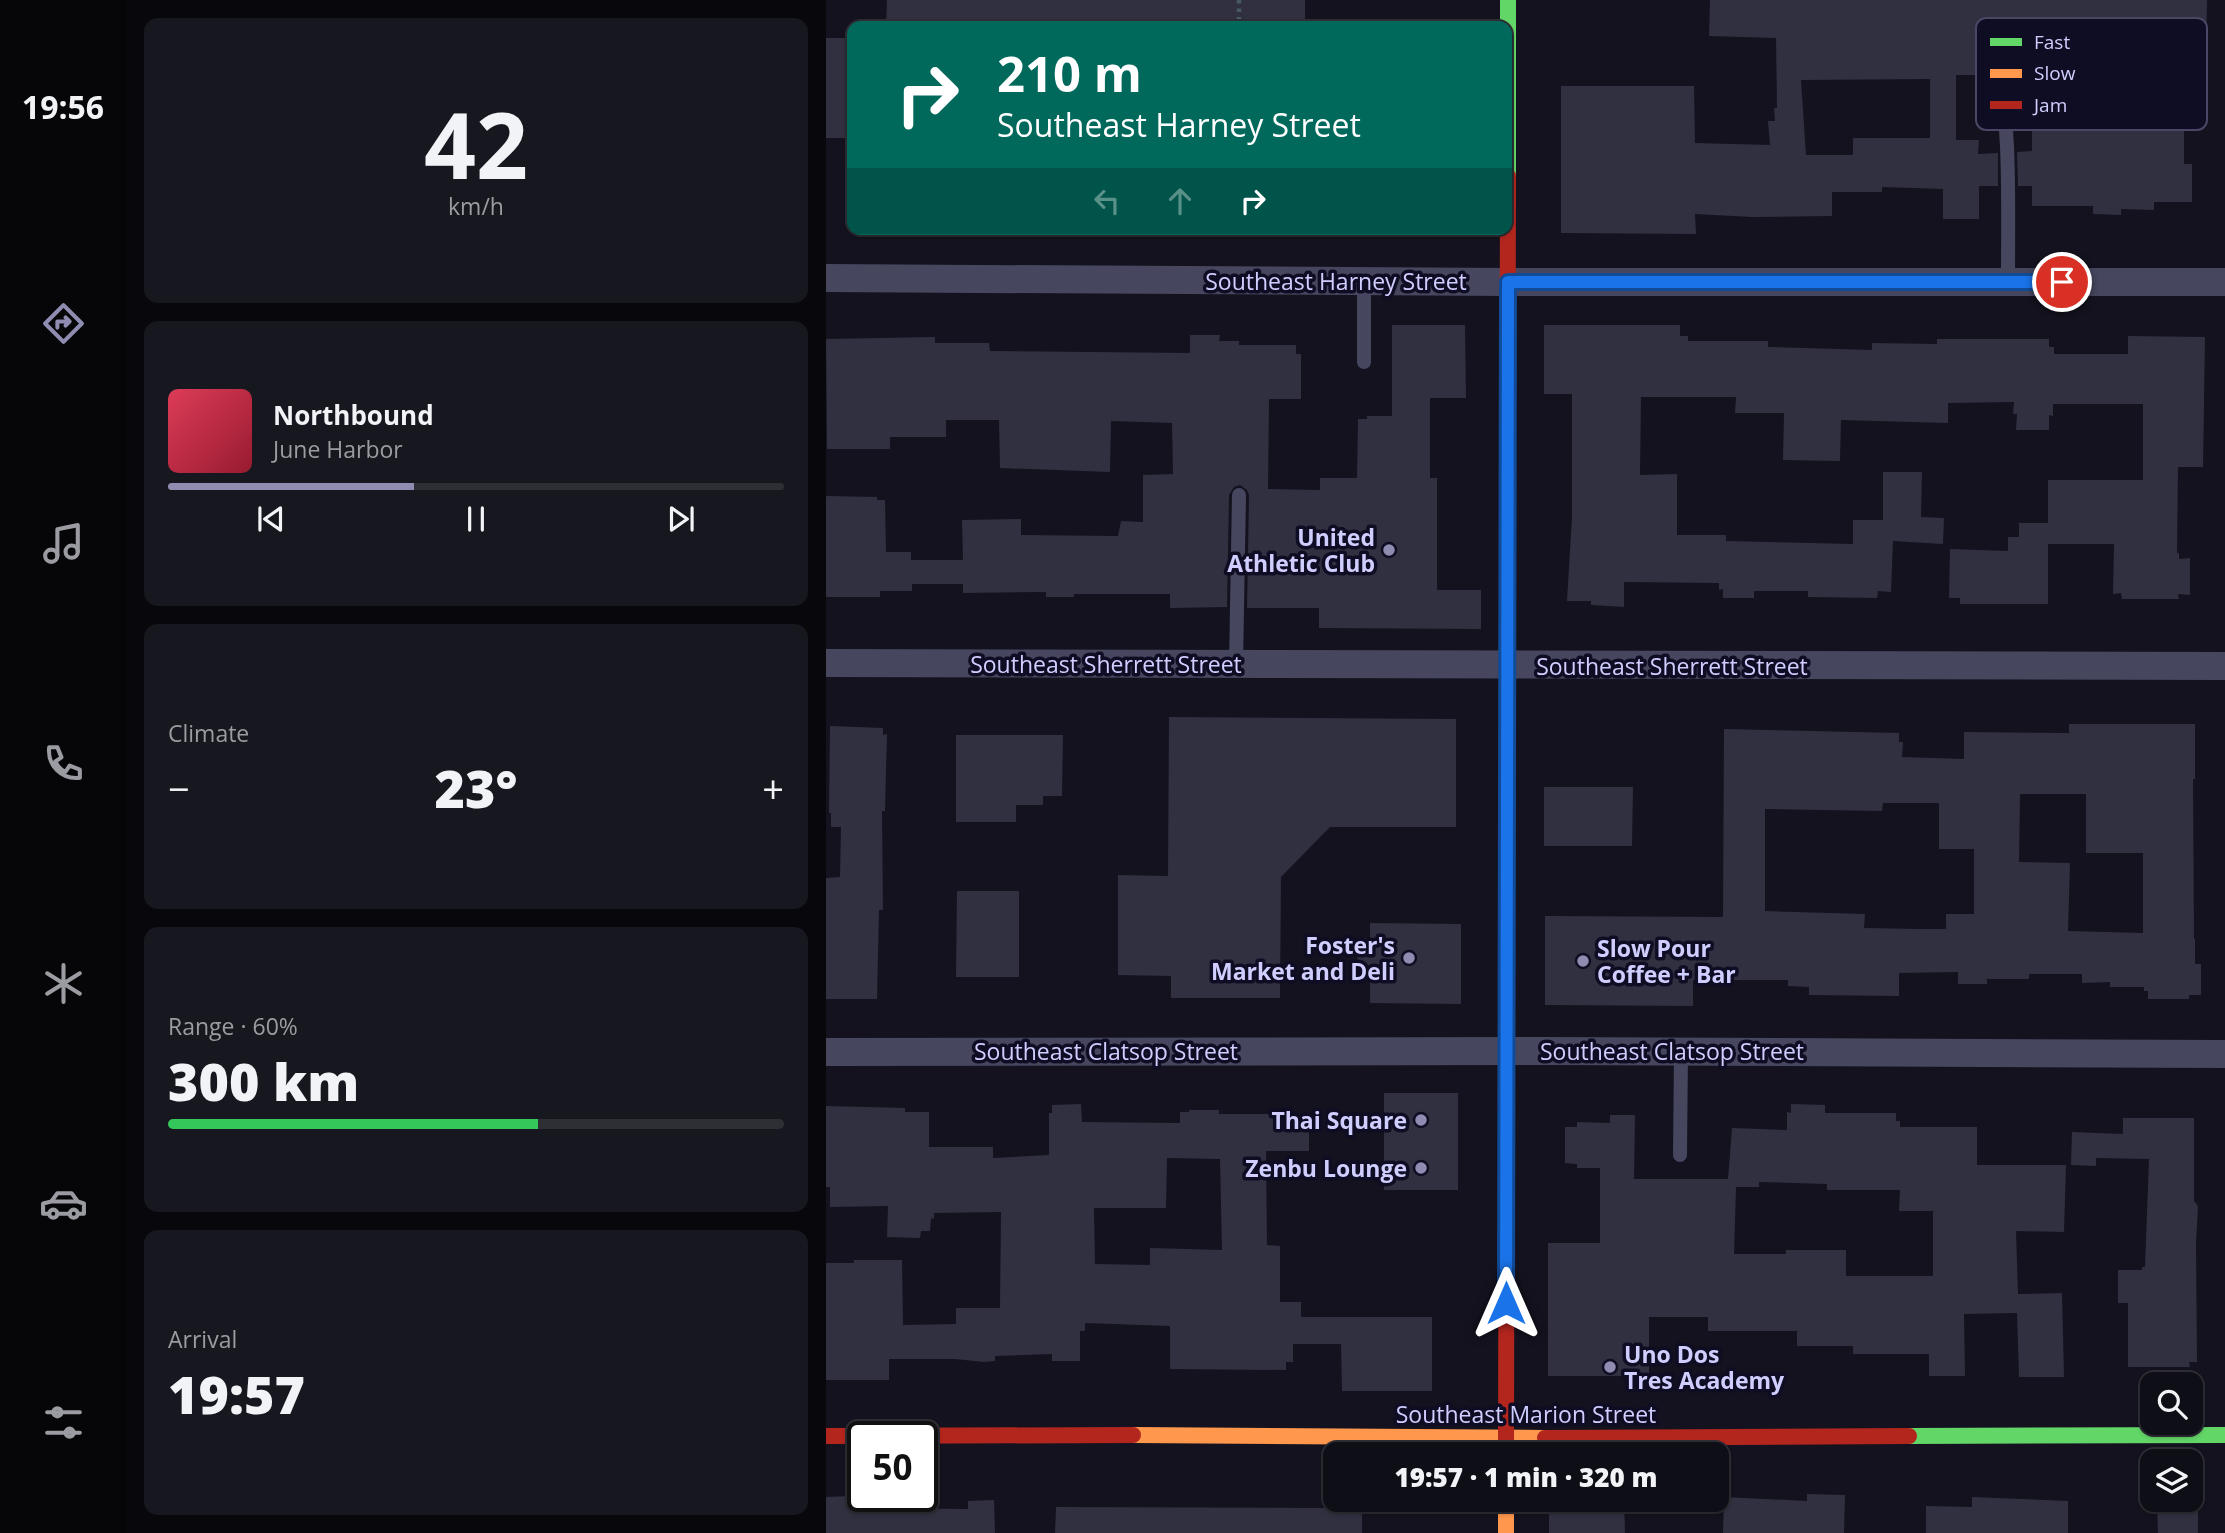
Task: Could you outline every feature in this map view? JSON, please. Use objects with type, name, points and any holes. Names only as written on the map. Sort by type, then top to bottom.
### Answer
[{"type":"main road","points":[[1508,0],[1508,21]]},
{"type":"main road","points":[[1506,1442],[1508,235]]},
{"type":"main road","name":"Southeast Marion Street","points":[[826,1436],[1132,1435],[1370,1442]]},
{"type":"main road","name":"Southeast Marion Street","points":[[1729,1443],[2225,1435]]},
{"type":"main road","points":[[1506,1512],[1506,1533]]},
{"type":"street","name":"Southeast Harney Street","points":[[826,278],[2225,282]]},
{"type":"street","name":"Southeast Sherrett Street","points":[[826,663],[2225,666]]},
{"type":"street","name":"Southeast Clatsop Street","points":[[826,1052],[2225,1054]]},
{"type":"lane","points":[[2005,130],[2008,282]]},
{"type":"lane","points":[[1364,281],[1364,362]]},
{"type":"lane","points":[[1236,665],[1239,495]]},
{"type":"lane","points":[[1680,1155],[1681,1052]]},
{"type":"path","points":[[1239,0],[1239,21]]},
{"type":"building","points":[[887,0],[1305,0],[1305,21],[886,21]]},
{"type":"building","points":[[1710,0],[2207,0],[2207,18],[1976,18],[1976,75],[1956,75],[1956,140],[1979,140],[1978,154],[1998,153],[1998,186],[1979,186],[1979,219],[1943,219],[1943,189],[1882,187],[1882,192],[1832,192],[1832,216],[1752,217],[1695,214],[1696,234],[1561,233],[1561,86],[1694,86],[1695,143],[1770,145],[1768,121],[1775,121],[1774,108],[1777,108],[1776,38],[1709,36]],"holes":[[[1930,79],[1930,138],[1853,138],[1853,155],[1806,155],[1801,80]]]},
{"type":"building","points":[[826,38],[847,38],[847,138],[826,138]]},
{"type":"building","points":[[2032,130],[2184,130],[2184,164],[2192,164],[2192,202],[2154,202],[2154,210],[2121,209],[2121,215],[2093,214],[2093,206],[2032,206],[2032,186],[2018,186],[2017,152],[2032,151]]},
{"type":"building","points":[[1392,325],[1465,325],[1466,398],[1430,398],[1430,478],[1437,478],[1437,590],[1481,590],[1481,629],[1319,628],[1319,608],[1247,608],[1249,495],[1240,485],[1234,487],[1229,495],[1227,607],[1170,608],[1170,594],[1074,594],[1074,597],[1046,597],[1046,592],[963,593],[963,584],[912,584],[912,591],[880,591],[880,597],[826,597],[826,496],[877,497],[877,500],[885,500],[886,552],[911,552],[911,560],[963,560],[962,520],[1021,519],[1021,535],[1118,536],[1121,521],[1143,522],[1143,475],[1173,474],[1172,423],[1111,421],[1110,472],[1000,468],[999,420],[946,420],[946,437],[890,437],[890,449],[827,449],[826,339],[935,337],[935,343],[989,343],[990,351],[1190,353],[1190,335],[1220,335],[1219,341],[1239,341],[1239,345],[1296,345],[1296,354],[1301,354],[1301,399],[1269,399],[1268,489],[1320,490],[1320,478],[1357,478],[1358,419],[1367,419],[1367,416],[1392,416]]},
{"type":"building","points":[[1544,325],[1680,325],[1680,336],[1688,336],[1688,341],[1768,341],[1768,347],[1872,350],[1872,343],[1937,344],[1937,339],[2049,339],[2049,347],[2054,347],[2054,354],[2128,354],[2128,336],[2205,337],[2203,467],[2178,467],[2177,553],[2179,559],[2190,558],[2190,595],[2178,594],[2179,599],[2122,599],[2121,593],[2113,594],[2114,544],[2048,544],[2048,480],[2143,480],[2143,404],[2053,404],[2053,416],[2049,415],[2049,430],[2016,430],[2017,414],[2013,414],[2014,402],[1948,403],[1948,423],[1841,420],[1840,461],[1783,460],[1784,413],[1735,413],[1736,397],[1641,397],[1640,475],[1677,474],[1677,535],[1726,535],[1726,541],[1853,544],[1853,520],[1883,520],[1883,472],[1922,472],[1921,517],[1944,518],[1943,544],[1893,541],[1891,592],[1878,591],[1877,598],[1808,597],[1808,591],[1754,591],[1754,598],[1723,598],[1723,589],[1719,590],[1719,583],[1624,582],[1624,607],[1591,605],[1591,601],[1567,601],[1572,517],[1572,394],[1544,394]]},
{"type":"building","points":[[2019,523],[2048,523],[2048,604],[1960,604],[1960,598],[1949,598],[1950,549],[2008,551],[2008,537],[2019,537]]},
{"type":"building","points":[[1169,717],[1456,719],[1456,827],[1330,827],[1281,877],[1280,998],[1171,998],[1171,976],[1118,975],[1118,875],[1168,876]]},
{"type":"building","points":[[2069,724],[2195,724],[2194,939],[2195,964],[2201,964],[2201,995],[2189,995],[2189,999],[2148,999],[2148,991],[2144,991],[2144,987],[2110,987],[2110,982],[2082,983],[2082,974],[2029,974],[2029,979],[1987,979],[1987,984],[1958,984],[1958,972],[1899,973],[1899,996],[1809,995],[1809,987],[1788,986],[1788,980],[1693,980],[1693,1006],[1545,1005],[1545,916],[1723,917],[1724,729],[1899,733],[1899,742],[1903,742],[1902,757],[1964,759],[1964,732],[2069,733]],"holes":[[[2020,794],[2086,794],[2086,853],[2143,853],[2143,933],[2068,931],[2070,863],[2019,862]],[[1883,803],[1939,803],[1939,849],[1974,849],[1974,914],[1946,914],[1946,929],[1921,929],[1864,928],[1865,914],[1765,911],[1765,809],[1882,811]]]},
{"type":"building","points":[[830,726],[883,728],[883,735],[887,734],[885,811],[882,811],[883,910],[879,910],[877,999],[826,999],[826,878],[840,877],[841,827],[831,827],[829,813]]},
{"type":"building","points":[[956,735],[1063,735],[1062,796],[1043,796],[1043,805],[1016,805],[1016,822],[956,822]]},
{"type":"building","points":[[1544,787],[1633,787],[1632,846],[1544,846]]},
{"type":"building","points":[[957,891],[1019,891],[1019,977],[956,977]]},
{"type":"building","name":"Foster's Market and Deli","points":[[1370,923],[1461,924],[1461,1004],[1370,1003],[1370,978],[1357,978],[1358,938],[1370,938]]},
{"type":"building","points":[[1384,1093],[1458,1093],[1458,1190],[1384,1190]]},
{"type":"building","points":[[1081,1104],[1082,1122],[1180,1123],[1180,1112],[1189,1110],[1219,1110],[1219,1114],[1309,1114],[1309,1151],[1266,1151],[1267,1245],[1280,1246],[1280,1302],[1301,1302],[1301,1317],[1432,1317],[1432,1391],[1342,1391],[1341,1344],[1293,1344],[1293,1362],[1286,1362],[1286,1370],[1170,1369],[1170,1326],[1085,1323],[1085,1331],[1080,1331],[1080,1361],[1052,1361],[1052,1354],[995,1356],[995,1361],[984,1362],[889,1359],[889,1380],[826,1380],[826,1263],[902,1260],[903,1325],[956,1324],[956,1308],[1000,1308],[1001,1212],[934,1213],[930,1231],[921,1231],[920,1238],[887,1237],[888,1206],[830,1207],[830,1187],[826,1187],[826,1106],[905,1108],[905,1112],[929,1112],[929,1147],[993,1147],[993,1158],[1049,1155],[1049,1113],[1052,1113],[1052,1105]],"holes":[[[1167,1158],[1220,1159],[1222,1250],[1150,1248],[1150,1265],[1095,1264],[1094,1208],[1166,1208]]]},
{"type":"building","points":[[1791,1104],[1825,1105],[1825,1113],[1896,1113],[1896,1121],[1900,1121],[1900,1127],[1977,1127],[1977,1165],[2066,1165],[2064,1232],[2016,1231],[2018,1294],[2062,1293],[2064,1377],[2019,1377],[2017,1313],[1964,1314],[1965,1376],[1929,1376],[1929,1354],[1853,1354],[1853,1346],[1797,1346],[1797,1331],[1708,1331],[1708,1317],[1649,1317],[1649,1376],[1548,1376],[1548,1243],[1600,1243],[1600,1168],[1577,1168],[1577,1164],[1565,1163],[1565,1127],[1577,1127],[1577,1122],[1610,1123],[1610,1115],[1635,1115],[1634,1179],[1728,1179],[1732,1128],[1787,1130],[1787,1112],[1791,1113]],"holes":[[[1759,1182],[1827,1184],[1827,1190],[1900,1190],[1899,1211],[1933,1211],[1933,1276],[1846,1276],[1846,1250],[1786,1250],[1786,1254],[1734,1254],[1736,1187],[1759,1187]]]},
{"type":"building","points":[[2123,1118],[2194,1118],[2194,1201],[2198,1206],[2197,1362],[2189,1362],[2190,1367],[2128,1367],[2128,1303],[2118,1303],[2118,1270],[2142,1270],[2142,1267],[2145,1267],[2149,1159],[2096,1158],[2096,1166],[2071,1165],[2072,1132],[2123,1134]]},
{"type":"building","points":[[1807,1494],[1845,1495],[1844,1533],[1723,1533],[1724,1512],[1729,1512],[1729,1497],[1807,1501]]},
{"type":"building","points":[[847,1496],[847,1512],[938,1512],[938,1509],[968,1509],[968,1501],[994,1500],[995,1533],[826,1533],[826,1497]]},
{"type":"building","points":[[1972,1497],[2068,1501],[2068,1533],[1926,1533],[1926,1506],[1972,1507]]},
{"type":"building","points":[[1056,1507],[1323,1508],[1323,1512],[1362,1512],[1362,1533],[1055,1533]]},
{"type":"building","points":[[1549,1512],[1624,1512],[1625,1533],[1549,1533]]},
{"type":"building","points":[[2157,1512],[2198,1512],[2198,1533],[2158,1533]]},
{"type":"traffic: fast","points":[[1508,0],[1508,21]]},
{"type":"traffic: fast","points":[[1507,638],[1507,972]]},
{"type":"traffic: fast","points":[[1909,1436],[2225,1435]]},
{"type":"traffic: slow","points":[[1133,1435],[1545,1438]]},
{"type":"traffic: slow","points":[[1506,1512],[1506,1533]]},
{"type":"traffic: jam","points":[[1507,638],[1508,235]]},
{"type":"traffic: jam","points":[[1506,1442],[1507,972]]},
{"type":"traffic: jam","points":[[826,1436],[1133,1435]]},
{"type":"traffic: jam","points":[[1545,1438],[1909,1436]]},
{"type":"place","name":"United Athletic Club","points":[[1389,550]]},
{"type":"place","name":"Foster's Market and Deli","points":[[1409,958]]},
{"type":"place","name":"Slow Pour Coffee + Bar","points":[[1583,961]]},
{"type":"place","name":"Thai Square","points":[[1421,1120]]},
{"type":"place","name":"Zenbu Lounge","points":[[1421,1168]]},
{"type":"place","name":"Uno Dos Tres Academy","points":[[1610,1367]]},
{"type":"route","points":[[1506,1303],[1508,282],[2062,282]]}]
